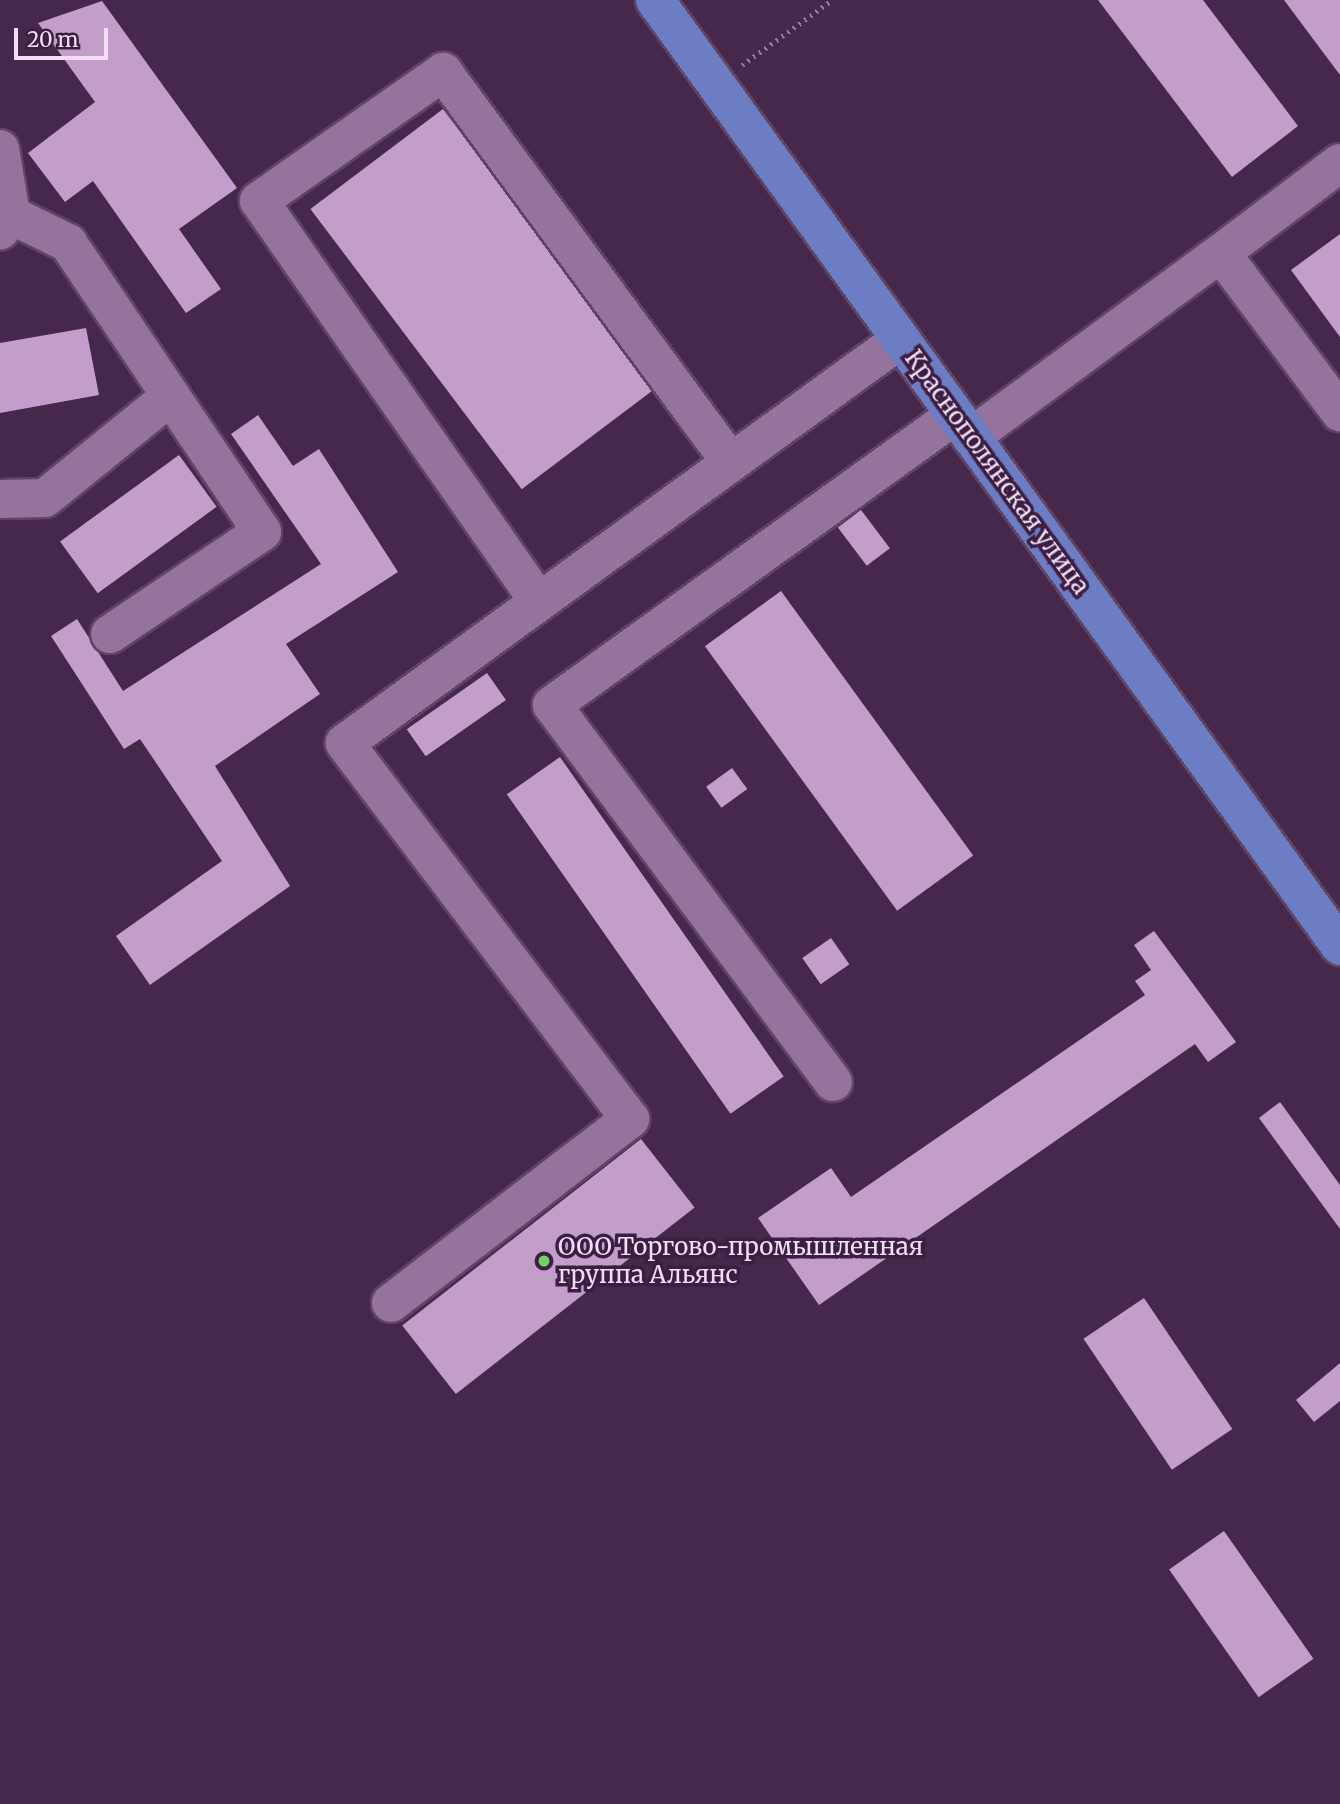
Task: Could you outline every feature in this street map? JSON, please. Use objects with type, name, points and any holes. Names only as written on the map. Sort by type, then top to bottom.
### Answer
[{"type":"main road","name":"Краснополянская улица","points":[[655,2],[1340,946]]},
{"type":"lane","points":[[539,602],[259,201],[443,72],[731,462]]},
{"type":"lane","points":[[0,149],[6,223],[68,243],[262,532],[110,635]]},
{"type":"lane","points":[[833,1082],[552,705],[1221,253],[1340,163]]},
{"type":"lane","points":[[1221,253],[1340,412]]},
{"type":"lane","points":[[391,1303],[630,1119],[345,743],[901,339]]},
{"type":"lane","points":[[0,499],[45,498],[171,396]]},
{"type":"path","points":[[716,84],[832,0]]},
{"type":"building","points":[[1098,0],[1203,0],[1298,126],[1232,177]]},
{"type":"building","points":[[1284,0],[1340,0],[1340,75]]},
{"type":"building","points":[[102,1],[237,188],[179,229],[221,289],[186,313],[93,181],[65,202],[28,153],[95,102],[38,23]]},
{"type":"building","points":[[443,109],[654,389],[522,489],[310,209]]},
{"type":"building","points":[[1340,234],[1340,337],[1291,270]]},
{"type":"building","points":[[86,328],[99,395],[0,413],[0,343]]},
{"type":"building","points":[[258,415],[293,466],[319,449],[398,572],[286,644],[320,694],[215,766],[290,886],[150,985],[116,936],[222,861],[140,739],[124,749],[51,636],[77,619],[123,691],[321,564],[231,434]]},
{"type":"building","points":[[179,455],[217,507],[98,593],[60,541]]},
{"type":"building","points":[[861,510],[890,548],[867,566],[838,527]]},
{"type":"building","points":[[781,591],[973,856],[897,911],[705,646]]},
{"type":"building","points":[[487,673],[506,700],[426,756],[407,729]]},
{"type":"building","points":[[560,757],[784,1076],[730,1114],[507,794]]},
{"type":"building","points":[[732,768],[747,789],[721,808],[706,787]]},
{"type":"building","points":[[1154,931],[1236,1042],[1208,1062],[1195,1044],[819,1305],[758,1218],[831,1168],[851,1197],[1145,995],[1135,981],[1151,970],[1134,945]]},
{"type":"building","points":[[831,938],[849,964],[821,984],[802,958]]},
{"type":"building","points":[[1280,1102],[1340,1185],[1340,1229],[1259,1118]]},
{"type":"building","name":"ООО Торгово-промышленная группа Альянс","points":[[641,1139],[695,1208],[456,1394],[402,1326]]},
{"type":"building","points":[[1144,1298],[1232,1429],[1172,1470],[1083,1339]]},
{"type":"building","points":[[1340,1363],[1340,1401],[1314,1422],[1296,1400]]},
{"type":"building","points":[[1224,1531],[1313,1659],[1259,1697],[1169,1569]]},
{"type":"place","name":"ООО Торгово-промышленная группа Альянс","points":[[544,1261]]}]
